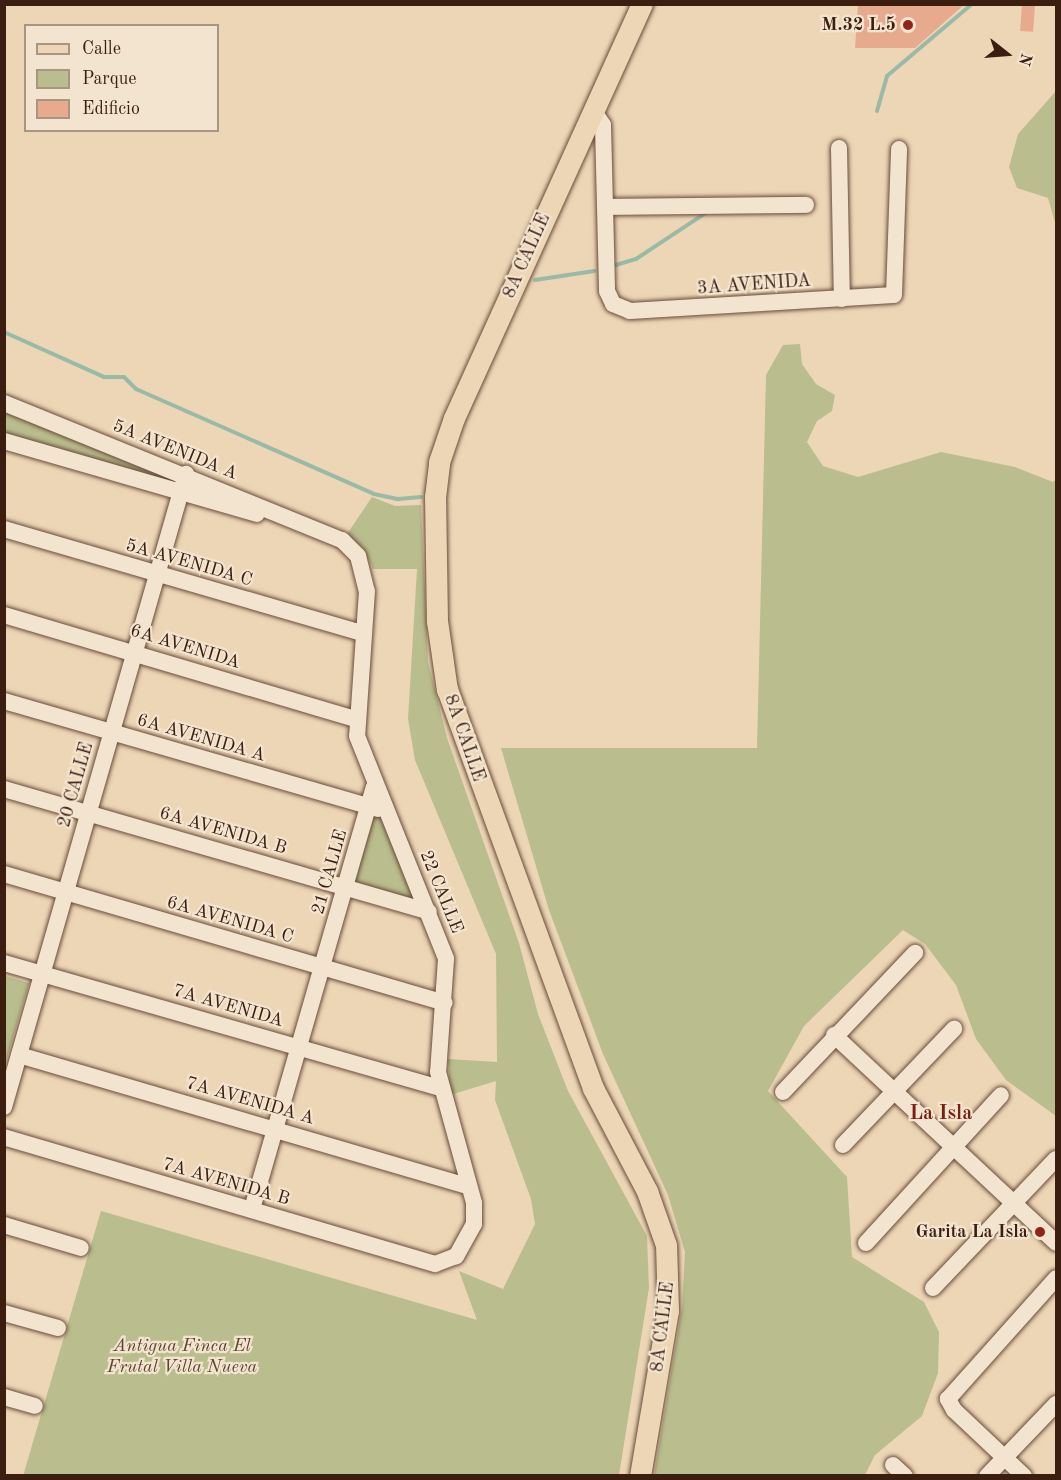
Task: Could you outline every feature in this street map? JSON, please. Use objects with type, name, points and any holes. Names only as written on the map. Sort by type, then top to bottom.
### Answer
[{"type":"main road","name":"8A CALLE","points":[[640,1476],[668,1311],[664,1237],[647,1191],[597,1098],[447,690],[437,621],[435,497],[443,450],[642,4]]},
{"type":"street","points":[[593,110],[603,125],[607,207],[806,205]]},
{"type":"street","points":[[839,148],[842,299]]},
{"type":"street","name":"3A AVENIDA","points":[[607,207],[606,285],[617,307],[643,311],[894,295],[899,149]]},
{"type":"street","name":"5A AVENIDA A","points":[[4,403],[186,474],[331,536]]},
{"type":"street","points":[[4,441],[331,536]]},
{"type":"street","name":"20 CALLE","points":[[4,1107],[186,474]]},
{"type":"street","name":"5A AVENIDA C","points":[[4,529],[362,633]]},
{"type":"street","name":"22 CALLE","points":[[331,536],[350,546],[364,570],[362,633],[354,719],[374,787],[387,812],[429,912],[446,959],[445,1003],[438,1056],[440,1088],[475,1210],[472,1231],[456,1256],[435,1264]]},
{"type":"street","name":"6A AVENIDA","points":[[4,615],[135,652],[354,719]]},
{"type":"street","name":"6A AVENIDA A","points":[[4,701],[387,812]]},
{"type":"street","name":"21 CALLE","points":[[252,1209],[324,968],[374,787]]},
{"type":"street","name":"6A AVENIDA B","points":[[4,789],[346,886],[429,912]]},
{"type":"street","name":"6A AVENIDA C","points":[[4,874],[445,1003]]},
{"type":"street","points":[[783,1092],[834,1035],[915,953]]},
{"type":"street","name":"7A AVENIDA","points":[[4,963],[440,1088]]},
{"type":"street","points":[[843,1145],[954,1029]]},
{"type":"street","points":[[834,1035],[1056,1243]]},
{"type":"street","name":"7A AVENIDA A","points":[[19,1055],[469,1187]]},
{"type":"street","points":[[866,1243],[1001,1095]]},
{"type":"street","name":"7A AVENIDA B","points":[[4,1137],[435,1264]]},
{"type":"street","points":[[933,1288],[1056,1159]]},
{"type":"street","points":[[4,1225],[81,1248]]},
{"type":"street","points":[[1024,1476],[954,1410],[948,1399],[1056,1278]]},
{"type":"street","points":[[4,1313],[58,1328]]},
{"type":"street","points":[[4,1397],[35,1406]]},
{"type":"street","points":[[987,1476],[1056,1404]]},
{"type":"green space","points":[[1056,91],[1056,226],[1048,198],[1017,188],[1009,167],[1018,134]]},
{"type":"green space","points":[[800,344],[802,364],[816,384],[835,395],[832,411],[817,421],[807,442],[823,466],[858,477],[941,452],[1015,467],[1053,482],[1056,479],[1056,1116],[1006,1080],[976,1039],[956,985],[925,944],[903,930],[804,1026],[768,1091],[847,1177],[852,1257],[924,1302],[939,1332],[938,1373],[922,1416],[875,1455],[865,1475],[654,1475],[682,1308],[685,1252],[668,1195],[603,1054],[549,910],[501,748],[757,748],[766,375],[783,345]]},
{"type":"green space","points":[[4,403],[186,474],[181,492],[5,441]]},
{"type":"green space","name":"Antigua Finca El Frutal Villa Nueva","points":[[372,497],[395,506],[421,505],[428,662],[447,738],[519,943],[538,1014],[568,1091],[647,1236],[649,1288],[619,1475],[23,1476],[101,1211],[477,1320],[459,1271],[503,1289],[535,1224],[531,1199],[495,1100],[496,1081],[450,1095],[448,1059],[497,1062],[496,954],[415,760],[408,719],[417,569],[373,569],[363,548],[347,534]]},
{"type":"green space","points":[[368,807],[387,812],[429,912],[346,886]]},
{"type":"green space","points":[[4,976],[29,983],[5,1065]]},
{"type":"building","points":[[858,4],[965,4],[915,48],[855,48]]},
{"type":"building","points":[[1022,4],[1035,5],[1033,32],[1020,31]]},
{"type":"waterway","points":[[877,111],[887,76],[972,4]]},
{"type":"waterway","points":[[616,265],[636,259],[707,212]]},
{"type":"waterway","points":[[535,280],[594,271]]},
{"type":"waterway","points":[[4,332],[104,377],[124,377],[136,389],[374,494],[398,499],[421,497]]},
{"type":"place","name":"M.32 L.5","points":[[908,25]]},
{"type":"place","name":"Garita La Isla","points":[[1040,1232]]},
{"type":"district","name":"La Isla","points":[[941,1114]]}]
